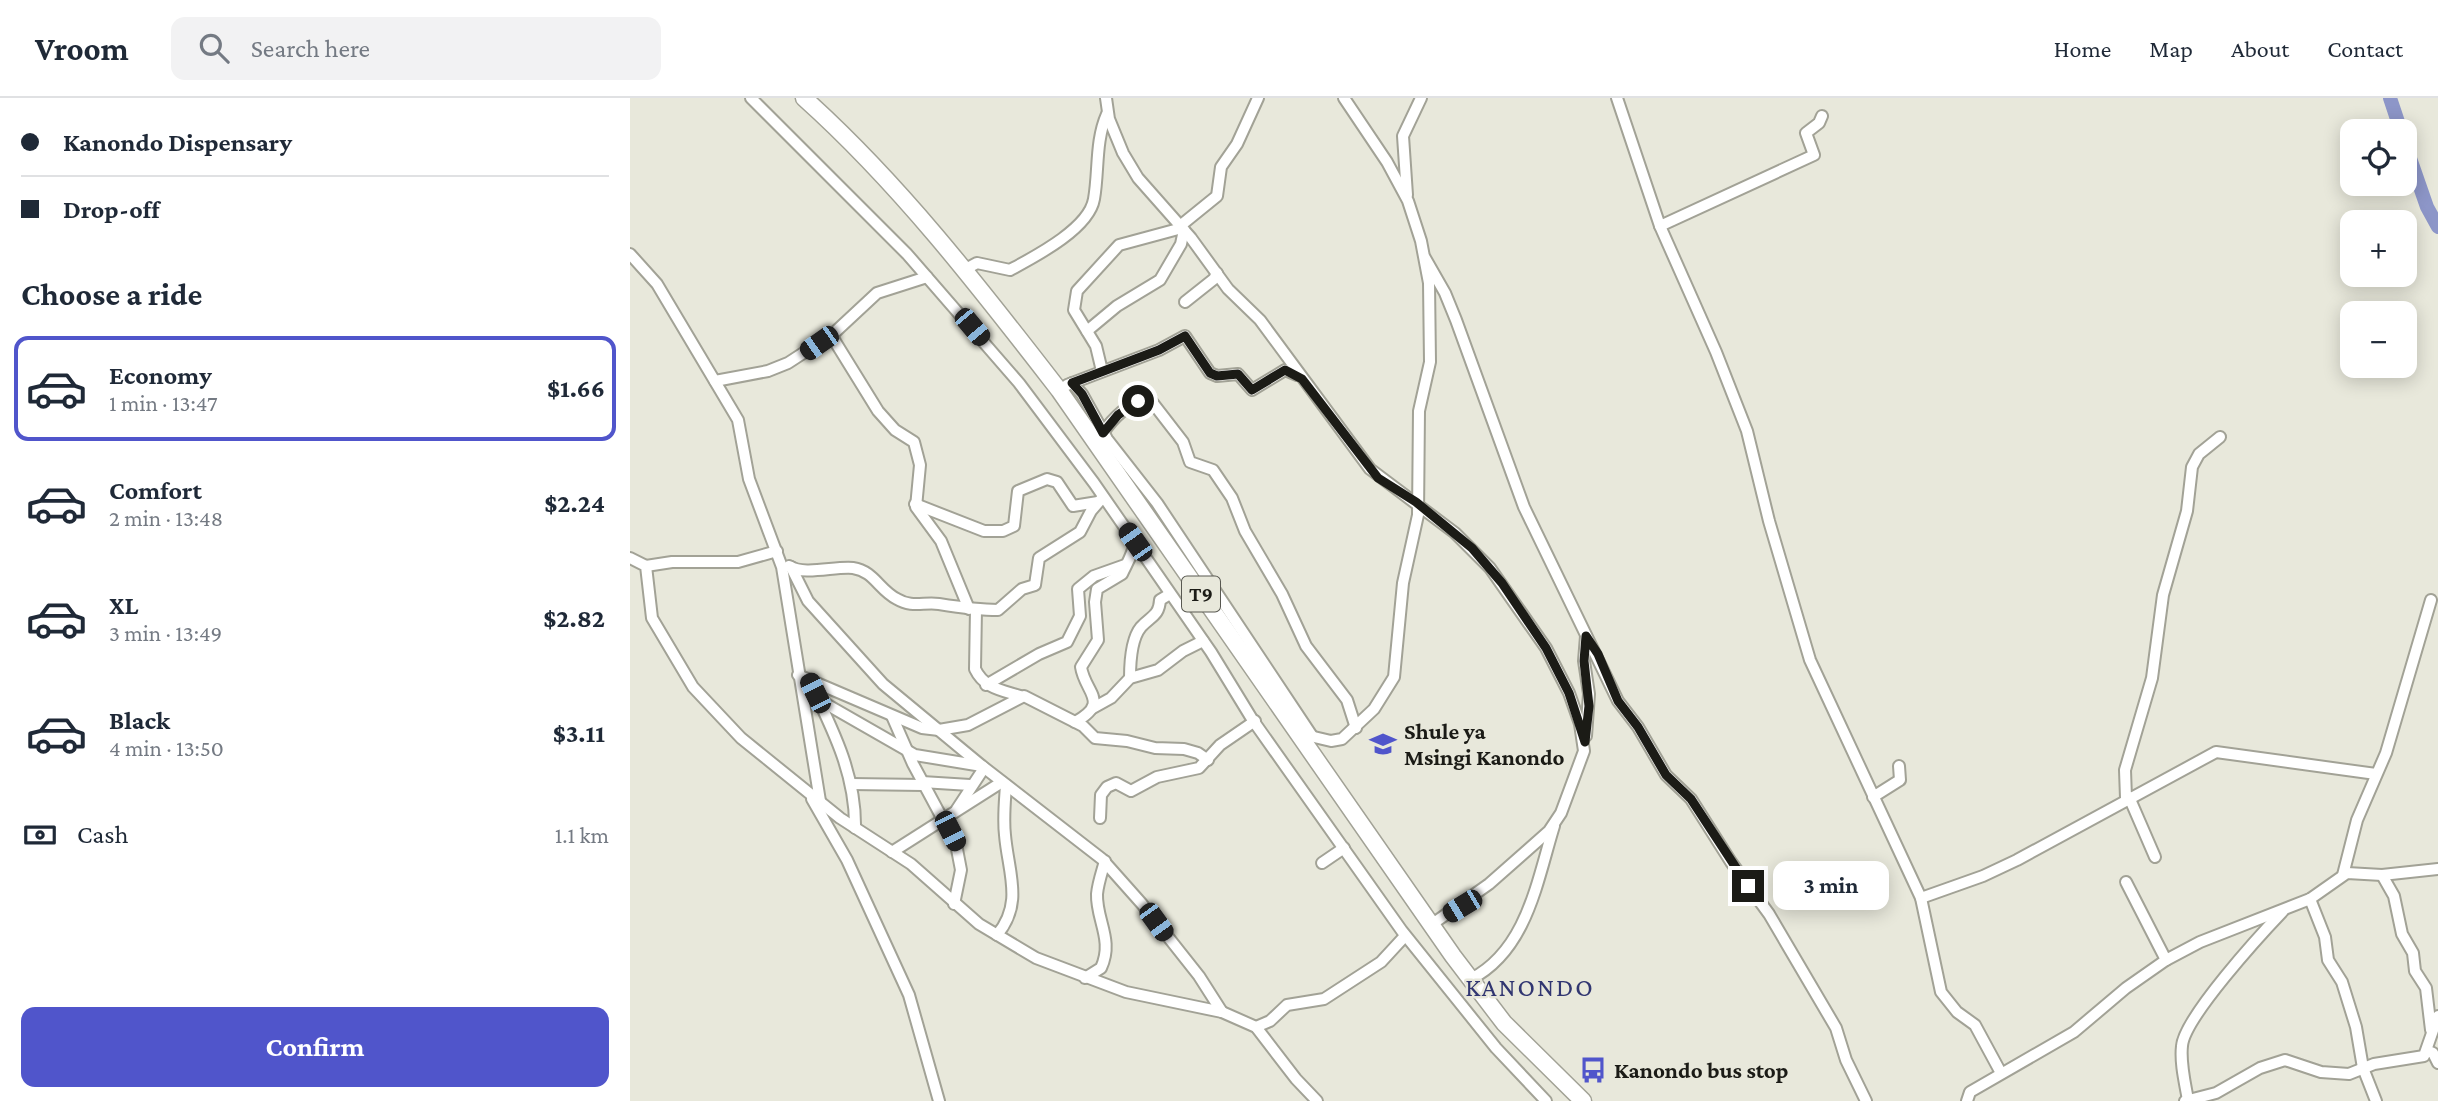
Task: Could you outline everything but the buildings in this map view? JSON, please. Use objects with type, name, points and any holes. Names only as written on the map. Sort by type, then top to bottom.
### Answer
[{"type":"highway","name":"T9","points":[[804,98],[897,190],[1065,386],[1453,956],[1504,1023],[1583,1101]]},
{"type":"street","points":[[751,98],[927,277],[996,354],[1101,500],[1135,542],[1255,722],[1405,936],[1546,1101]]},
{"type":"street","points":[[1106,98],[1108,113],[1131,169],[1182,228],[1228,289],[1260,320],[1370,469],[1472,548],[1525,614],[1569,693],[1585,742]]},
{"type":"street","points":[[1102,371],[1096,346],[1073,306],[1077,291],[1119,245],[1182,228],[1217,197],[1221,167],[1237,144],[1258,98]]},
{"type":"street","points":[[1344,98],[1377,144],[1408,201]]},
{"type":"street","points":[[1065,386],[1082,394],[1103,433],[1157,503],[1304,734],[1331,741],[1342,739],[1356,728],[1389,690],[1396,668],[1396,639],[1402,619],[1404,576],[1416,524],[1420,396],[1430,362],[1430,304],[1425,258],[1408,201],[1402,136],[1421,98]]},
{"type":"street","points":[[1617,98],[1660,226],[1716,352],[1747,431],[1802,639],[1922,898],[1941,992],[1957,1013],[1975,1025],[2001,1073]]},
{"type":"street","points":[[964,270],[976,263],[1010,270],[1053,247],[1065,237],[1094,203],[1096,162],[1108,113]]},
{"type":"street","points":[[1660,226],[1814,155],[1806,133],[1819,123],[1822,116]]},
{"type":"street","points":[[1087,331],[1118,306],[1160,280],[1181,244],[1182,228]]},
{"type":"street","points":[[630,254],[657,284],[737,420],[749,479],[778,554],[803,678],[820,802]]},
{"type":"street","points":[[1425,258],[1446,293],[1524,507],[1586,636],[1598,654],[1618,701],[1638,727],[1666,775],[1701,813],[1731,862],[1769,914],[1821,999],[1866,1101]]},
{"type":"street","points":[[1185,302],[1214,279],[1217,273]]},
{"type":"street","points":[[715,381],[779,367],[831,335],[877,293],[927,277]]},
{"type":"street","points":[[831,335],[878,411],[895,430],[914,442],[920,465],[915,505],[941,541],[972,609],[975,669],[986,685],[1033,699],[1075,722],[1095,738],[1184,749],[1198,753],[1208,760]]},
{"type":"street","points":[[1065,386],[1159,350],[1185,336],[1210,373],[1217,376],[1238,374],[1252,390],[1285,370],[1302,379]]},
{"type":"street","points":[[1103,433],[1118,415],[1142,398],[1149,398],[1184,442],[1190,462],[1213,470],[1232,498],[1245,531],[1282,594],[1306,646],[1346,700],[1356,728]]},
{"type":"street","points":[[2155,857],[2128,798],[2125,770],[2152,678],[2163,594],[2187,511],[2192,467],[2199,454],[2220,437]]},
{"type":"street","points":[[915,505],[972,527],[996,531],[1014,526],[1018,491],[1047,479],[1055,480],[1077,508],[1101,500]]},
{"type":"street","points":[[790,568],[863,570],[896,599],[913,606],[940,604],[999,610],[1022,589],[1035,585],[1039,558],[1080,532],[1101,500]]},
{"type":"street","points":[[1093,708],[1094,697],[1081,667],[1098,640],[1095,596],[1101,585],[1122,574],[1133,554],[1135,542]]},
{"type":"street","points":[[630,558],[646,566],[672,562],[738,562],[778,554]]},
{"type":"street","points":[[778,554],[790,568],[808,601],[876,677],[1002,783],[1105,862],[1199,976],[1222,1012]]},
{"type":"street","points":[[986,685],[1039,653],[1067,642],[1080,616],[1078,589],[1085,581],[1105,570],[1125,565]]},
{"type":"street","points":[[646,566],[652,618],[693,687],[741,738],[820,802],[911,864],[954,904],[997,935],[1036,958],[1126,992],[1222,1012],[1256,1027],[1296,1079],[1317,1101]]},
{"type":"street","points":[[1130,678],[1130,662],[1138,634],[1158,612],[1160,600],[1170,594]]},
{"type":"street","points":[[2343,875],[2357,820],[2386,753],[2413,670],[2431,600]]},
{"type":"street","points":[[1471,979],[1486,971],[1507,952],[1538,888],[1555,824],[1581,765],[1589,706],[1584,661],[1586,636]]},
{"type":"street","points":[[1075,722],[1111,698],[1130,678],[1158,670],[1183,651],[1203,641]]},
{"type":"street","points":[[803,678],[818,700],[842,750],[851,784],[855,828]]},
{"type":"street","points":[[803,678],[907,723],[939,730],[968,725],[1020,696]]},
{"type":"street","points":[[818,700],[922,758],[983,767]]},
{"type":"street","points":[[1346,700],[1357,707],[1374,709]]},
{"type":"street","points":[[892,716],[905,749],[943,818],[960,857],[961,870],[954,904]]},
{"type":"street","points":[[1100,818],[1101,794],[1110,784],[1119,784],[1131,791],[1157,777],[1195,769],[1208,760],[1220,745],[1255,722]]},
{"type":"street","points":[[1922,898],[1983,876],[2017,860],[2216,752],[2376,774]]},
{"type":"street","points":[[1873,797],[1900,780],[1899,766]]},
{"type":"street","points":[[957,809],[983,767]]},
{"type":"street","points":[[851,784],[1002,783]]},
{"type":"street","points":[[892,852],[1002,783]]},
{"type":"street","points":[[997,935],[1008,919],[1014,895],[1004,828],[1002,783]]},
{"type":"street","points":[[809,792],[847,860],[909,995],[940,1101]]},
{"type":"street","points":[[1431,925],[1489,884],[1555,824]]},
{"type":"street","points":[[1322,863],[1344,848]]},
{"type":"street","points":[[1084,978],[1101,968],[1105,959],[1107,936],[1097,894],[1105,862]]},
{"type":"street","points":[[1967,1101],[1970,1091],[2074,1032],[2126,988],[2166,960],[2231,928],[2310,899],[2343,875],[2382,875],[2438,869]]},
{"type":"street","points":[[2382,875],[2394,896],[2402,934],[2411,949],[2415,971],[2426,988],[2432,1038]]},
{"type":"street","points":[[2126,882],[2166,960]]},
{"type":"street","points":[[2310,899],[2325,937],[2328,960],[2342,982],[2363,1068],[2376,1101]]},
{"type":"street","points":[[2285,909],[2258,937],[2195,1016],[2184,1035],[2182,1054],[2191,1100],[2216,1093],[2268,1064],[2285,1060],[2338,1074],[2421,1057],[2428,1051],[2438,1016]]},
{"type":"street","points":[[1256,1027],[1270,1021],[1287,1005],[1324,999],[1381,962],[1405,936]]},
{"type":"street","points":[[1432,970],[1453,956]]},
{"type":"street","points":[[2428,1051],[2433,1053],[2438,1063]]},
{"type":"waterway","points":[[2390,98],[2397,119]]},
{"type":"waterway","points":[[2417,178],[2427,207],[2438,227]]},
{"type":"place","name":"Shule ya Msingi Kanondo","points":[[1383,744]]},
{"type":"place","name":"Kanondo bus stop","points":[[1593,1070]]},
{"type":"district","name":"KANONDO","points":[[1530,987]]},
{"type":"route","points":[[1138,401],[1110,422],[1103,433],[1082,394],[1072,383],[1139,355],[1159,350],[1185,336],[1189,338],[1210,373],[1214,376],[1238,374],[1252,390],[1289,369],[1302,379],[1378,478],[1406,494],[1472,548],[1502,583],[1546,648],[1569,693],[1585,742],[1589,706],[1589,683],[1584,661],[1586,636],[1598,654],[1618,701],[1638,727],[1666,775],[1691,799],[1748,886]]}]
